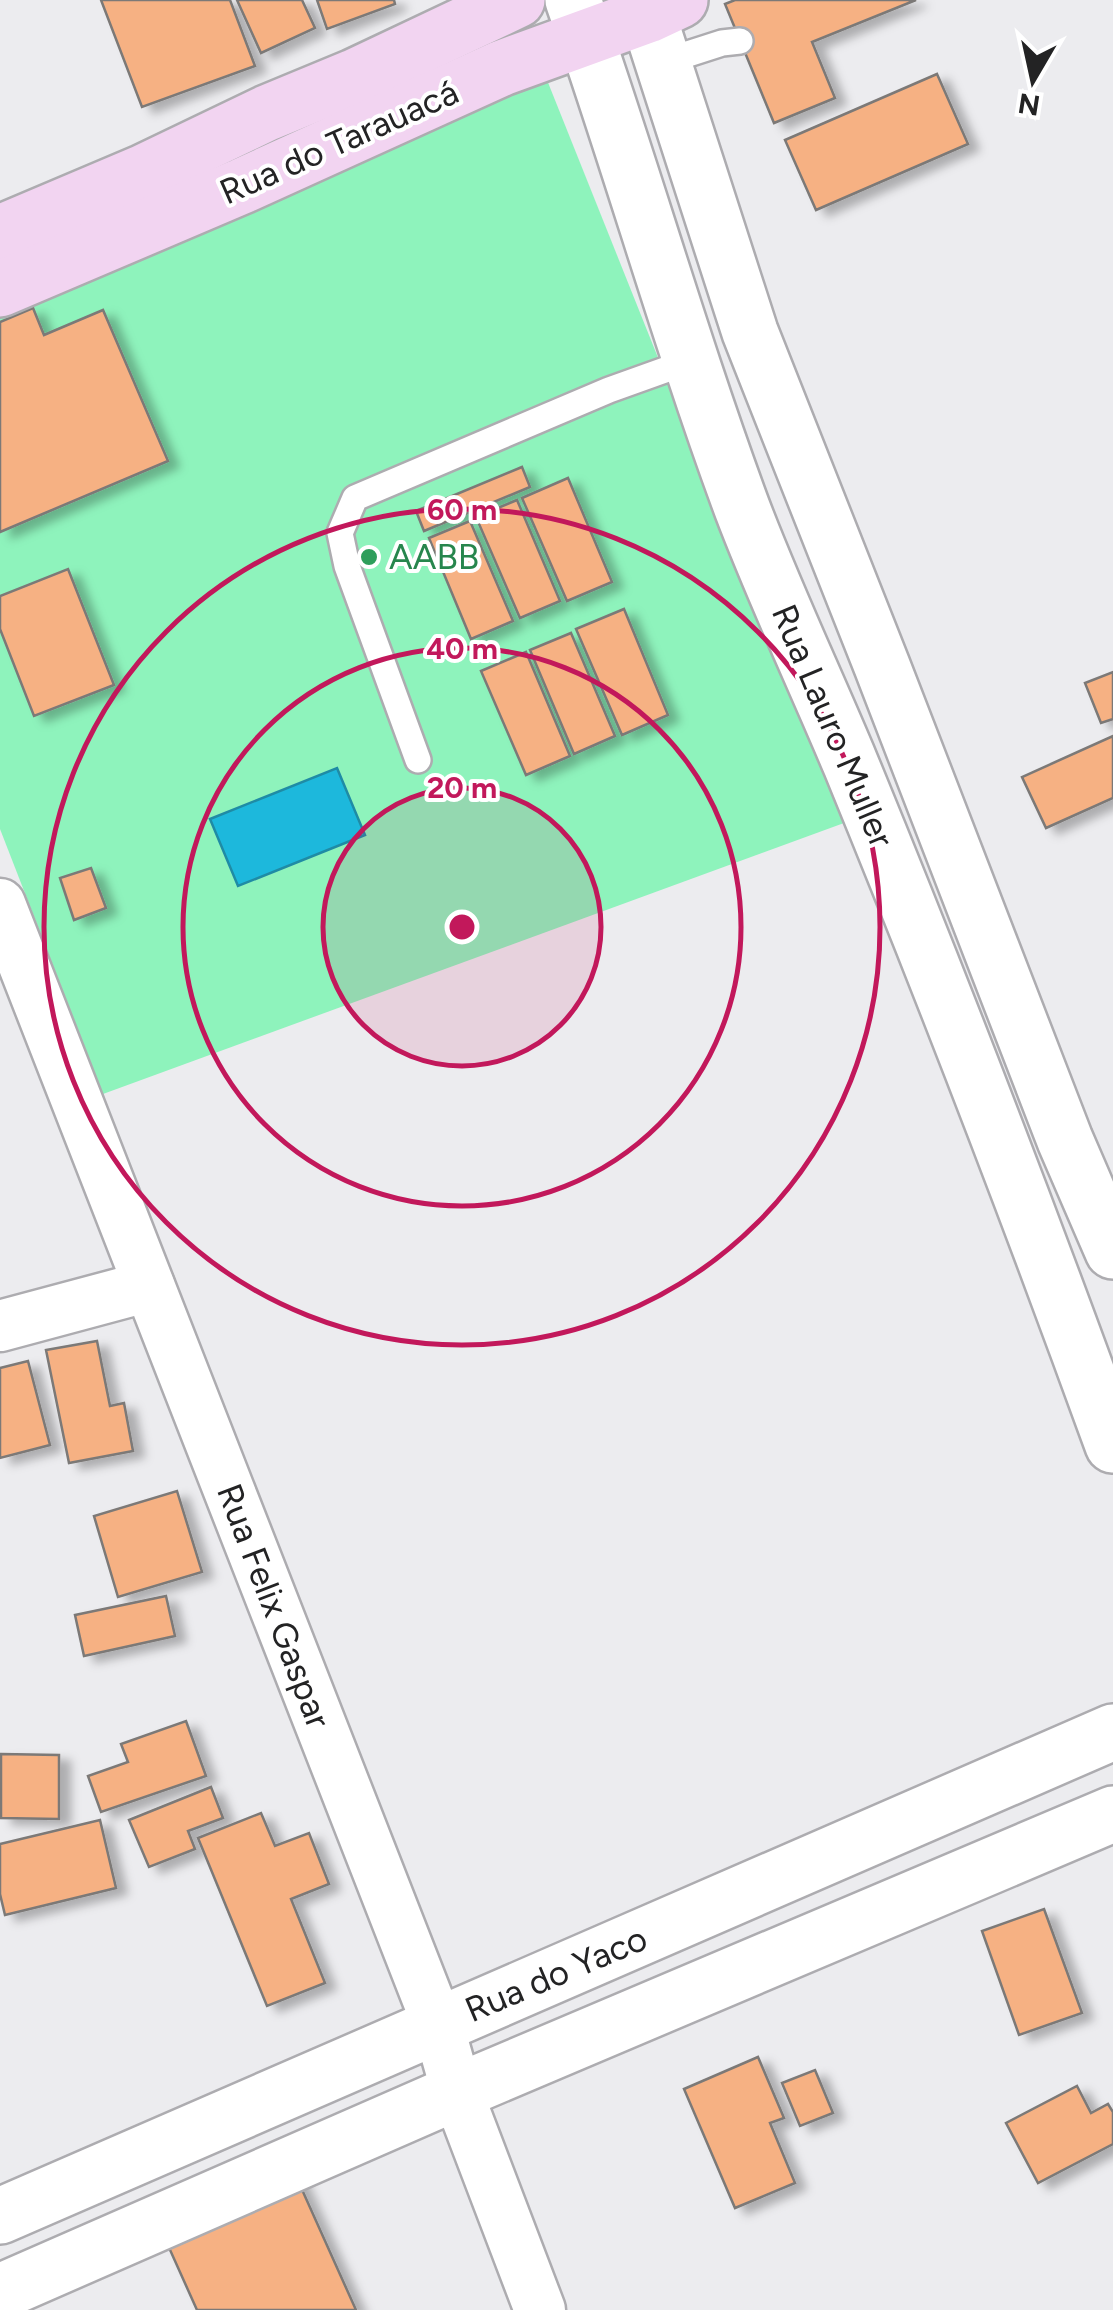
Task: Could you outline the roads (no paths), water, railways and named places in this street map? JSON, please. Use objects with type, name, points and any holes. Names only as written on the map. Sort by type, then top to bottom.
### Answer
[{"type":"main road","name":"Rua do Tarauacá","points":[[0,233],[144,172],[517,0]]},
{"type":"main road","name":"Rua do Tarauacá","points":[[0,289],[242,186],[502,68],[580,18],[658,19]]},
{"type":"street","name":"Rua Lauro Muller","points":[[580,18],[690,361],[744,511],[933,969],[1113,1445]]},
{"type":"street","name":"Rua Lauro Muller","points":[[658,19],[750,332],[1065,1140],[1113,1251]]},
{"type":"street","name":"Rua Felix Gaspar","points":[[0,904],[438,2026],[458,2092],[540,2310]]},
{"type":"street","points":[[0,1326],[149,1286]]},
{"type":"street","name":"Rua do Yaco","points":[[0,2216],[1113,1732]]},
{"type":"street","name":"Rua do Yaco","points":[[0,2292],[458,2092],[1113,1814]]},
{"type":"lane","points":[[658,19],[722,44],[740,41]]},
{"type":"lane","points":[[418,760],[346,566],[340,533],[355,498],[609,390],[690,361]]},
{"type":"water","points":[[337,768],[365,835],[238,886],[210,819]]},
{"type":"place","name":"AABB","points":[[369,557]]}]
